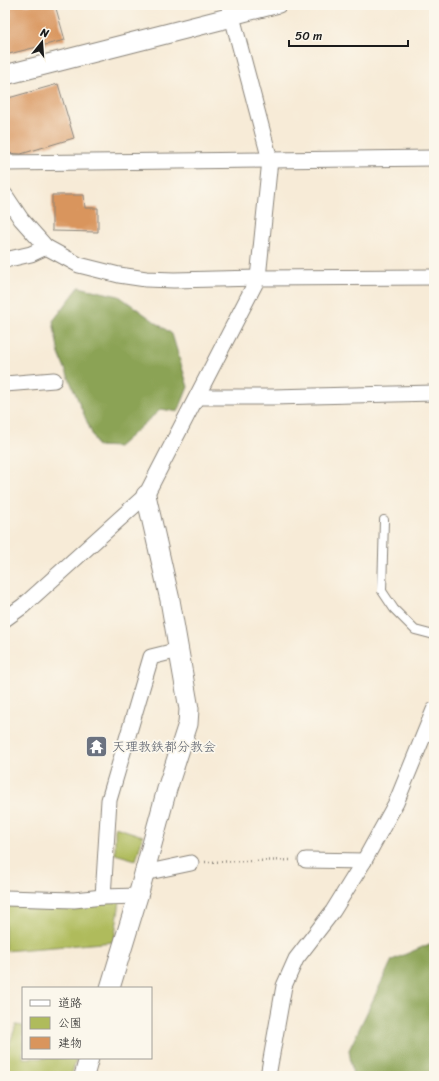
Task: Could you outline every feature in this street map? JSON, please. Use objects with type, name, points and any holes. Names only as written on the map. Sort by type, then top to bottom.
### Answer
[{"type":"street","points":[[5,75],[230,11],[278,5]]},
{"type":"street","points":[[5,619],[23,606],[146,495],[258,278],[270,160],[230,11]]},
{"type":"street","points":[[5,163],[434,158]]},
{"type":"street","points":[[5,195],[21,219],[46,247],[79,265],[119,275],[146,279],[174,280],[434,277]]},
{"type":"street","points":[[5,260],[31,254],[46,247]]},
{"type":"street","points":[[5,384],[54,380]]},
{"type":"street","points":[[197,397],[273,397],[434,393]]},
{"type":"street","points":[[110,987],[138,896],[167,789],[188,724],[189,709],[170,600],[146,495]]},
{"type":"street","points":[[103,897],[109,800],[150,657],[179,650]]},
{"type":"street","points":[[268,1076],[284,986],[296,959],[332,911],[364,861],[396,803],[434,710]]},
{"type":"street","points":[[306,860],[364,861]]},
{"type":"street","points":[[144,873],[191,863]]},
{"type":"street","points":[[5,898],[74,900],[138,896]]},
{"type":"street","points":[[84,1076],[89,1059]]},
{"type":"lane","points":[[384,520],[382,591],[394,609],[415,630],[434,635]]},
{"type":"path","points":[[191,863],[306,860]]},
{"type":"green space","points":[[79,287],[119,296],[172,334],[188,387],[178,412],[161,409],[118,447],[97,446],[59,354],[53,321]]},
{"type":"green space","points":[[115,827],[143,836],[136,860],[115,854]]},
{"type":"green space","points":[[120,901],[114,942],[5,951],[5,902]]},
{"type":"green space","points":[[434,942],[434,1076],[353,1076],[349,1050],[392,960]]},
{"type":"green space","points":[[16,1025],[22,1026],[22,1059],[77,1059],[71,1076],[7,1076],[5,1075],[5,1057]]},
{"type":"building","points":[[5,5],[55,5],[65,40],[5,55]]},
{"type":"building","points":[[58,84],[74,138],[21,154],[5,153],[5,99]]},
{"type":"building","points":[[52,195],[84,195],[85,208],[98,208],[98,232],[52,231]]},
{"type":"place","name":"天理教鉄都分教会","points":[[97,746]]}]
